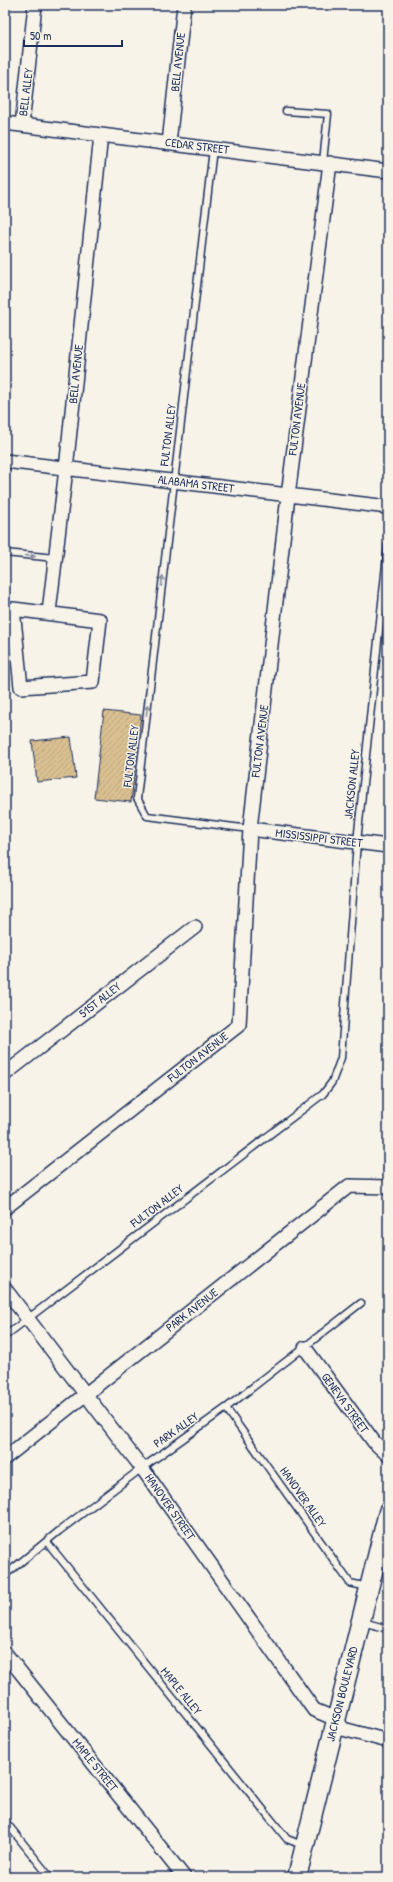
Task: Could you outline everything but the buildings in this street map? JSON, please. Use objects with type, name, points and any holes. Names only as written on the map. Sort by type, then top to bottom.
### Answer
[{"type":"street","name":"BELL ALLEY","points":[[22,125],[36,5]]},
{"type":"street","name":"BELL AVENUE","points":[[169,143],[184,5]]},
{"type":"street","name":"CEDAR STREET","points":[[5,123],[388,170]]},
{"type":"street","name":"BELL AVENUE","points":[[48,612],[66,469],[101,135]]},
{"type":"street","name":"FULTON AVENUE","points":[[5,1208],[238,1025],[250,829],[327,163]]},
{"type":"street","name":"ALABAMA STREET","points":[[5,461],[388,507]]},
{"type":"street","points":[[13,609],[48,612],[100,620],[92,682],[21,687],[13,609]]},
{"type":"street","name":"MISSISSIPPI STREET","points":[[250,829],[388,846]]},
{"type":"street","name":"51ST ALLEY","points":[[5,1074],[195,927]]},
{"type":"street","name":"PARK AVENUE","points":[[5,1458],[349,1186],[388,1187]]},
{"type":"street","name":"HANOVER STREET","points":[[5,1289],[142,1468],[314,1710],[336,1719],[343,1729],[388,1741]]},
{"type":"street","name":"GENEVA STREET","points":[[305,1348],[374,1442],[388,1455]]},
{"type":"street","name":"JACKSON BOULEVARD","points":[[297,1877],[388,1512]]},
{"type":"street","name":"MAPLE STREET","points":[[5,1653],[184,1877]]},
{"type":"lane","points":[[286,110],[325,112],[328,114],[327,163]]},
{"type":"lane","name":"FULTON ALLEY","points":[[213,148],[137,798],[147,816],[250,829]]},
{"type":"lane","name":"JACKSON ALLEY","points":[[323,1094],[332,1082],[341,1058],[357,842],[388,545]]},
{"type":"lane","points":[[5,553],[55,558]]},
{"type":"lane","name":"FULTON ALLEY","points":[[5,1336],[323,1094]]},
{"type":"lane","name":"PARK ALLEY","points":[[5,1575],[59,1531],[142,1468],[226,1408],[361,1303]]},
{"type":"lane","name":"HANOVER ALLEY","points":[[226,1408],[350,1583],[369,1587]]},
{"type":"lane","name":"MAPLE ALLEY","points":[[47,1542],[287,1839],[304,1846]]},
{"type":"lane","points":[[361,1622],[388,1629]]},
{"type":"lane","points":[[5,1821],[50,1877]]}]
